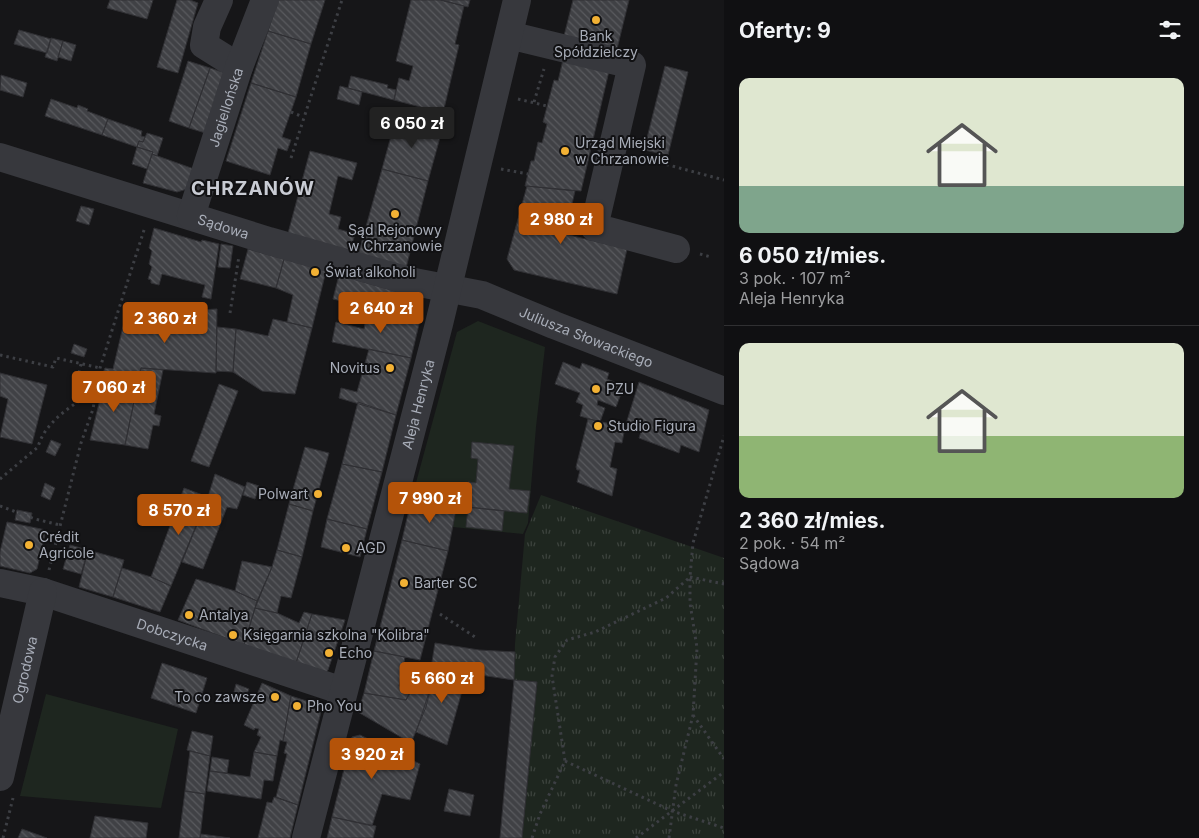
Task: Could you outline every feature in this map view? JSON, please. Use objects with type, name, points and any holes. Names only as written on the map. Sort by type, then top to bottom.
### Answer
[{"type":"street","points":[[219,0],[207,26],[204,46],[239,67]]},
{"type":"street","name":"Aleja Henryka","points":[[306,838],[447,289],[517,0]]},
{"type":"street","name":"Jagiellońska","points":[[191,216],[262,1]]},
{"type":"street","points":[[509,35],[632,65],[594,227],[676,249]]},
{"type":"street","name":"Sądowa","points":[[0,157],[243,233],[404,279],[447,289]]},
{"type":"street","name":"Juliusza Słowackiego","points":[[447,289],[482,295],[724,391]]},
{"type":"street","name":"Dobczycka","points":[[0,583],[43,592],[343,691]]},
{"type":"street","name":"Ogrodowa","points":[[0,777],[43,592]]},
{"type":"path","points":[[291,158],[342,0]]},
{"type":"path","points":[[534,102],[551,45]]},
{"type":"path","points":[[516,108],[520,90]]},
{"type":"path","points":[[518,99],[547,106]]},
{"type":"path","points":[[291,112],[303,117]]},
{"type":"path","points":[[612,150],[724,180]]},
{"type":"path","points":[[498,178],[503,160]]},
{"type":"path","points":[[501,169],[528,174]]},
{"type":"path","points":[[43,592],[81,442],[93,409],[100,368],[148,218]]},
{"type":"path","points":[[230,313],[243,233]]},
{"type":"path","points":[[0,355],[54,367],[56,358],[100,368]]},
{"type":"path","points":[[81,364],[76,385],[96,391]]},
{"type":"path","points":[[0,479],[38,447],[40,440],[58,416],[96,391]]},
{"type":"path","points":[[670,838],[676,785],[693,715],[697,648],[690,602],[690,577],[694,542],[724,436]]},
{"type":"path","points":[[0,506],[35,519],[60,525]]},
{"type":"path","points":[[690,577],[724,584]]},
{"type":"path","points":[[532,838],[540,814],[564,762],[552,676],[555,657],[567,640],[595,632],[666,598],[690,577]]},
{"type":"path","points":[[440,614],[478,639]]},
{"type":"path","points":[[693,715],[724,759]]},
{"type":"path","points":[[564,762],[672,811],[724,828]]},
{"type":"path","points":[[636,838],[724,772]]},
{"type":"green space","points":[[478,321],[545,347],[528,523],[523,534],[453,527],[457,505],[411,501],[457,332]]},
{"type":"green space","points":[[541,495],[724,558],[724,838],[522,838],[537,683],[514,680],[515,644],[525,534]]},
{"type":"green space","points":[[46,694],[178,729],[161,808],[20,796]]},
{"type":"building","points":[[110,0],[153,0],[147,19],[107,8]]},
{"type":"building","points":[[177,0],[190,0],[198,3],[178,73],[157,67]]},
{"type":"building","points":[[278,0],[325,0],[311,44],[268,31]]},
{"type":"building","points":[[411,0],[440,0],[464,6],[455,44],[459,45],[443,113],[394,100],[399,78],[409,81],[413,66],[396,61]]},
{"type":"building","points":[[441,0],[470,0],[468,7]]},
{"type":"building","name":"Bank Spółdzielczy","points":[[573,0],[629,0],[616,53],[563,40]]},
{"type":"building","points":[[19,30],[51,39],[47,53],[14,44]]},
{"type":"building","points":[[268,31],[311,44],[296,97],[251,83]]},
{"type":"building","points":[[51,38],[63,41],[57,61],[45,57]]},
{"type":"building","points":[[63,41],[76,45],[71,61],[58,57]]},
{"type":"building","points":[[563,60],[609,71],[581,191],[525,186],[531,161],[534,161],[538,142],[542,143],[547,124],[543,122],[554,80],[558,81]]},
{"type":"building","points":[[188,61],[210,68],[189,128],[169,121]]},
{"type":"building","points":[[665,66],[688,72],[668,155],[644,150]]},
{"type":"building","points":[[210,68],[232,75],[212,135],[189,128]]},
{"type":"building","points":[[1,75],[27,83],[23,97],[0,90]]},
{"type":"building","points":[[351,76],[388,85],[387,88],[396,90],[394,100],[348,88]]},
{"type":"building","points":[[251,83],[296,97],[282,137],[291,140],[287,151],[278,148],[270,175],[226,161]]},
{"type":"building","points":[[340,86],[362,92],[359,105],[337,99]]},
{"type":"building","points":[[51,99],[77,108],[78,105],[88,109],[87,111],[108,119],[102,135],[45,116]]},
{"type":"building","points":[[396,118],[442,130],[428,181],[382,169]]},
{"type":"building","points":[[108,119],[142,131],[141,136],[145,137],[143,142],[139,141],[137,147],[102,135]]},
{"type":"building","points":[[147,133],[163,138],[157,156],[152,154],[153,152],[137,147],[139,141],[143,142]]},
{"type":"building","points":[[137,147],[153,152],[147,169],[132,164]]},
{"type":"building","points":[[310,151],[357,163],[352,180],[338,176],[329,214],[341,217],[338,229],[355,234],[349,253],[287,237]]},
{"type":"building","points":[[152,154],[194,169],[187,189],[177,192],[143,183]]},
{"type":"building","points":[[382,169],[428,181],[405,272],[357,259]]},
{"type":"building","points":[[527,186],[575,191],[565,234],[627,249],[617,294],[514,270],[507,259]]},
{"type":"building","points":[[81,206],[94,209],[89,225],[76,221]]},
{"type":"building","points":[[154,228],[201,242],[202,240],[219,244],[211,299],[202,297],[205,285],[162,274],[159,285],[151,283],[151,280],[148,279],[152,267],[149,264],[152,251],[149,248]]},
{"type":"building","points":[[221,244],[233,246],[230,268],[218,267]]},
{"type":"building","points":[[248,249],[284,259],[276,288],[240,279]]},
{"type":"building","points":[[284,259],[326,271],[312,328],[287,322],[293,295],[276,288]]},
{"type":"building","points":[[339,275],[409,295],[414,303],[413,308],[420,320],[333,299]]},
{"type":"building","points":[[368,308],[420,320],[411,358],[332,342],[336,322],[364,329]]},
{"type":"building","points":[[217,309],[216,373],[141,368],[138,382],[104,383],[102,379],[105,368],[113,369],[126,314]]},
{"type":"building","points":[[273,319],[312,328],[295,394],[262,391],[233,372],[236,329],[268,336]]},
{"type":"building","points":[[217,327],[236,329],[233,372],[216,371]]},
{"type":"building","points":[[74,344],[87,349],[84,357],[71,353]]},
{"type":"building","points":[[369,349],[411,358],[396,415],[339,398],[341,388],[357,392]]},
{"type":"building","name":"PZU","points":[[563,362],[580,369],[582,363],[609,373],[607,379],[624,386],[616,407],[598,400],[597,405],[605,408],[600,422],[580,416],[583,405],[576,402],[580,393],[555,384]]},
{"type":"building","points":[[141,368],[163,370],[154,414],[161,416],[159,426],[153,425],[148,449],[125,445]]},
{"type":"building","points":[[0,373],[47,385],[32,444],[0,437],[8,399],[0,396]]},
{"type":"building","points":[[138,382],[125,445],[90,440],[104,383]]},
{"type":"building","points":[[639,382],[709,410],[699,452],[681,445],[679,453],[639,438],[642,429],[626,424]]},
{"type":"building","points":[[219,384],[238,391],[209,467],[191,461]]},
{"type":"building","points":[[358,402],[396,415],[382,472],[342,464]]},
{"type":"building","points":[[588,419],[625,427],[622,443],[615,442],[610,467],[617,469],[612,496],[577,482],[580,470],[577,470],[576,467]]},
{"type":"building","points":[[51,440],[61,444],[55,456],[46,452]]},
{"type":"building","points":[[472,442],[514,446],[509,489],[530,491],[527,513],[466,507],[468,482],[476,483],[478,459],[471,458]]},
{"type":"building","points":[[305,447],[329,453],[313,511],[289,504]]},
{"type":"building","points":[[342,464],[382,472],[367,529],[327,519]]},
{"type":"building","points":[[215,474],[245,487],[237,509],[227,507],[203,569],[182,562],[208,497]]},
{"type":"building","points":[[247,482],[259,486],[255,499],[243,495]]},
{"type":"building","points":[[45,483],[55,488],[50,500],[41,496]]},
{"type":"building","points":[[184,488],[208,497],[171,586],[151,577]]},
{"type":"building","points":[[411,501],[457,505],[448,551],[402,540]]},
{"type":"building","points":[[289,504],[313,511],[302,557],[277,550]]},
{"type":"building","points":[[468,507],[504,511],[502,531],[466,527]]},
{"type":"building","points":[[17,510],[32,513],[30,523],[15,520]]},
{"type":"building","points":[[327,519],[367,529],[360,557],[321,547]]},
{"type":"building","points":[[7,522],[46,530],[37,569],[30,573],[0,566],[0,552]]},
{"type":"building","points":[[402,540],[448,551],[420,660],[374,651]]},
{"type":"building","points":[[70,545],[88,550],[81,574],[63,569]]},
{"type":"building","points":[[88,550],[124,560],[113,597],[79,587]]},
{"type":"building","points":[[277,550],[302,557],[291,598],[281,596],[277,613],[255,608]]},
{"type":"building","points":[[242,561],[272,567],[257,601],[235,591]]},
{"type":"building","points":[[122,568],[151,577],[171,586],[160,612],[113,597]]},
{"type":"building","points":[[196,579],[235,591],[257,601],[244,645],[178,620]]},
{"type":"building","points":[[255,608],[277,613],[299,623],[304,612],[312,614],[296,663],[244,645]]},
{"type":"building","points":[[312,614],[345,620],[326,672],[296,663]]},
{"type":"building","points":[[435,643],[479,650],[515,652],[514,680],[467,673],[432,662]]},
{"type":"building","points":[[374,651],[405,657],[399,686],[412,690],[406,700],[364,693]]},
{"type":"building","points":[[162,663],[207,678],[196,713],[151,698]]},
{"type":"building","points":[[438,665],[467,673],[447,745],[416,732]]},
{"type":"building","points":[[514,680],[537,682],[522,838],[500,838]]},
{"type":"building","points":[[415,681],[432,682],[426,707],[411,743],[358,712],[364,693],[406,700]]},
{"type":"building","points":[[262,683],[291,696],[283,741],[280,740],[277,756],[254,752],[261,737],[257,735],[259,729],[255,728],[254,730],[244,725]]},
{"type":"building","points":[[236,684],[249,689],[246,696],[234,692]]},
{"type":"building","points":[[291,696],[316,704],[321,712],[298,805],[276,797],[287,754],[284,753],[287,742],[283,741]]},
{"type":"building","points":[[192,731],[213,736],[210,756],[187,750]]},
{"type":"building","points":[[360,735],[420,764],[410,800],[382,794],[372,826],[332,817],[352,737]]},
{"type":"building","points":[[190,751],[210,756],[205,794],[185,791]]},
{"type":"building","points":[[254,752],[277,756],[273,781],[264,780],[261,799],[207,791],[210,771],[250,777]]},
{"type":"building","points":[[212,757],[229,760],[227,773],[210,771]]},
{"type":"building","points":[[449,789],[474,795],[470,816],[444,811]]},
{"type":"building","points":[[185,791],[205,794],[200,838],[179,838]]},
{"type":"building","points":[[274,797],[298,805],[290,838],[258,838],[267,802],[272,803]]},
{"type":"building","points":[[95,816],[148,823],[146,838],[90,838]]},
{"type":"building","points":[[332,817],[376,826],[373,838],[327,838]]},
{"type":"building","points":[[22,829],[47,838],[18,838]]},
{"type":"building","points":[[201,834],[230,838],[200,838]]},
{"type":"place","name":"Bank Spółdzielczy","points":[[596,20]]},
{"type":"place","name":"Urząd Miejski w Chrzanowie","points":[[565,151]]},
{"type":"place","name":"Sąd Rejonowy w Chrzanowie","points":[[395,214]]},
{"type":"place","name":"Świat alkoholi","points":[[315,272]]},
{"type":"place","name":"Novitus","points":[[390,368]]},
{"type":"place","name":"PZU","points":[[596,389]]},
{"type":"place","name":"Studio Figura","points":[[598,426]]},
{"type":"place","name":"Polwart","points":[[318,494]]},
{"type":"place","name":"Crédit Agricole","points":[[29,545]]},
{"type":"place","name":"AGD","points":[[346,548]]},
{"type":"place","name":"Barter SC","points":[[404,583]]},
{"type":"place","name":"Antalya","points":[[189,615]]},
{"type":"place","name":"Księgarnia szkolna \"Kolibra\"","points":[[233,635]]},
{"type":"place","name":"Echo","points":[[329,653]]},
{"type":"place","name":"To co zawsze","points":[[275,697]]},
{"type":"place","name":"Pho You","points":[[297,706]]},
{"type":"district","name":"CHRZANÓW","points":[[253,188]]}]
